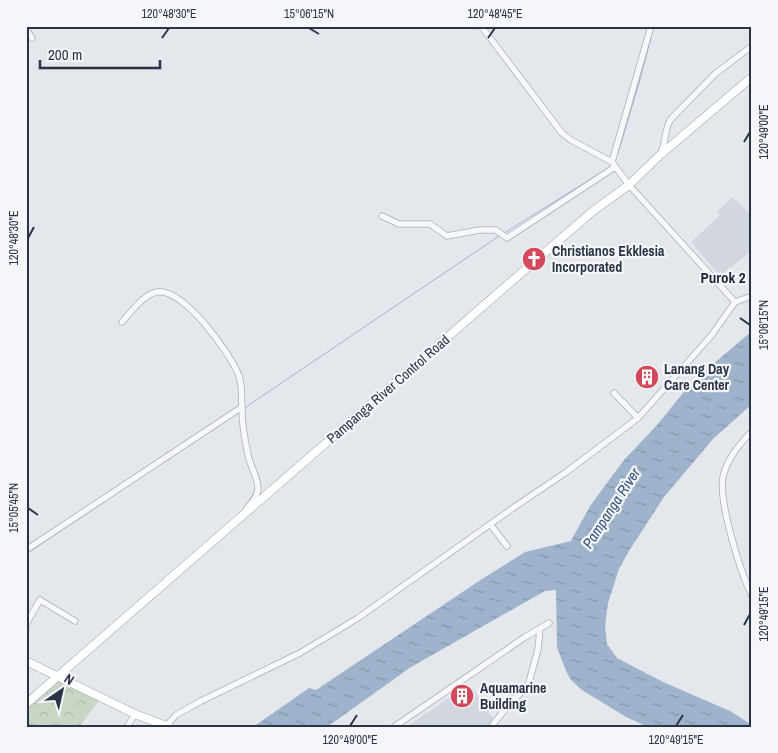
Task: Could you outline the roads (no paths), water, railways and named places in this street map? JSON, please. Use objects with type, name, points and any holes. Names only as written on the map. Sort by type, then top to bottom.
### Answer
[{"type":"main road","name":"Pampanga River Control Road","points":[[26,704],[168,578],[240,518],[593,211],[629,185],[660,155],[752,77]]},
{"type":"main road","points":[[26,660],[135,714],[167,726]]},
{"type":"street","points":[[481,26],[562,133],[613,165],[735,302]]},
{"type":"street","points":[[382,216],[399,224],[430,224],[447,236],[479,230],[496,230],[507,238],[613,165],[651,26]]},
{"type":"street","points":[[26,29],[32,38]]},
{"type":"street","points":[[660,155],[665,144],[668,124],[671,119],[715,74],[752,46]]},
{"type":"street","points":[[122,322],[148,295],[158,291],[174,297],[196,314],[209,329],[236,369],[242,387],[242,409],[249,459],[258,490],[256,497],[240,518]]},
{"type":"street","points":[[167,726],[176,715],[300,653],[358,618],[565,473],[638,418],[711,336],[735,302],[752,296]]},
{"type":"street","points":[[614,393],[638,418]]},
{"type":"street","points":[[26,550],[242,409]]},
{"type":"street","points":[[752,431],[738,446],[723,475],[728,526],[746,585],[752,596]]},
{"type":"street","points":[[490,524],[507,546]]},
{"type":"street","points":[[26,624],[40,600],[75,621]]},
{"type":"street","points":[[394,727],[525,637],[549,623]]},
{"type":"street","points":[[491,727],[504,709],[528,686],[538,649],[540,629]]},
{"type":"street","points":[[128,727],[135,714]]},
{"type":"water","name":"Pampanga River","points":[[752,331],[752,404],[713,439],[664,497],[619,569],[608,603],[605,626],[607,644],[617,658],[663,682],[730,711],[752,725],[752,727],[648,727],[626,717],[582,690],[571,680],[557,647],[556,590],[545,591],[411,667],[327,727],[253,727],[309,688],[316,690],[525,552],[571,541],[590,506],[624,460],[657,425],[692,382]]},
{"type":"waterway","points":[[618,153],[654,26]]},
{"type":"waterway","points":[[506,232],[610,167]]},
{"type":"waterway","points":[[243,409],[499,236]]},
{"type":"waterway","points":[[26,554],[107,500]]},
{"type":"place","name":"Christianos Ekklesia Incorporated","points":[[534,259]]},
{"type":"place","name":"Lanang Day Care Center","points":[[647,377]]},
{"type":"place","name":"Aquamarine Building","points":[[462,696]]},
{"type":"district","name":"Purok 2","points":[[723,277]]}]
